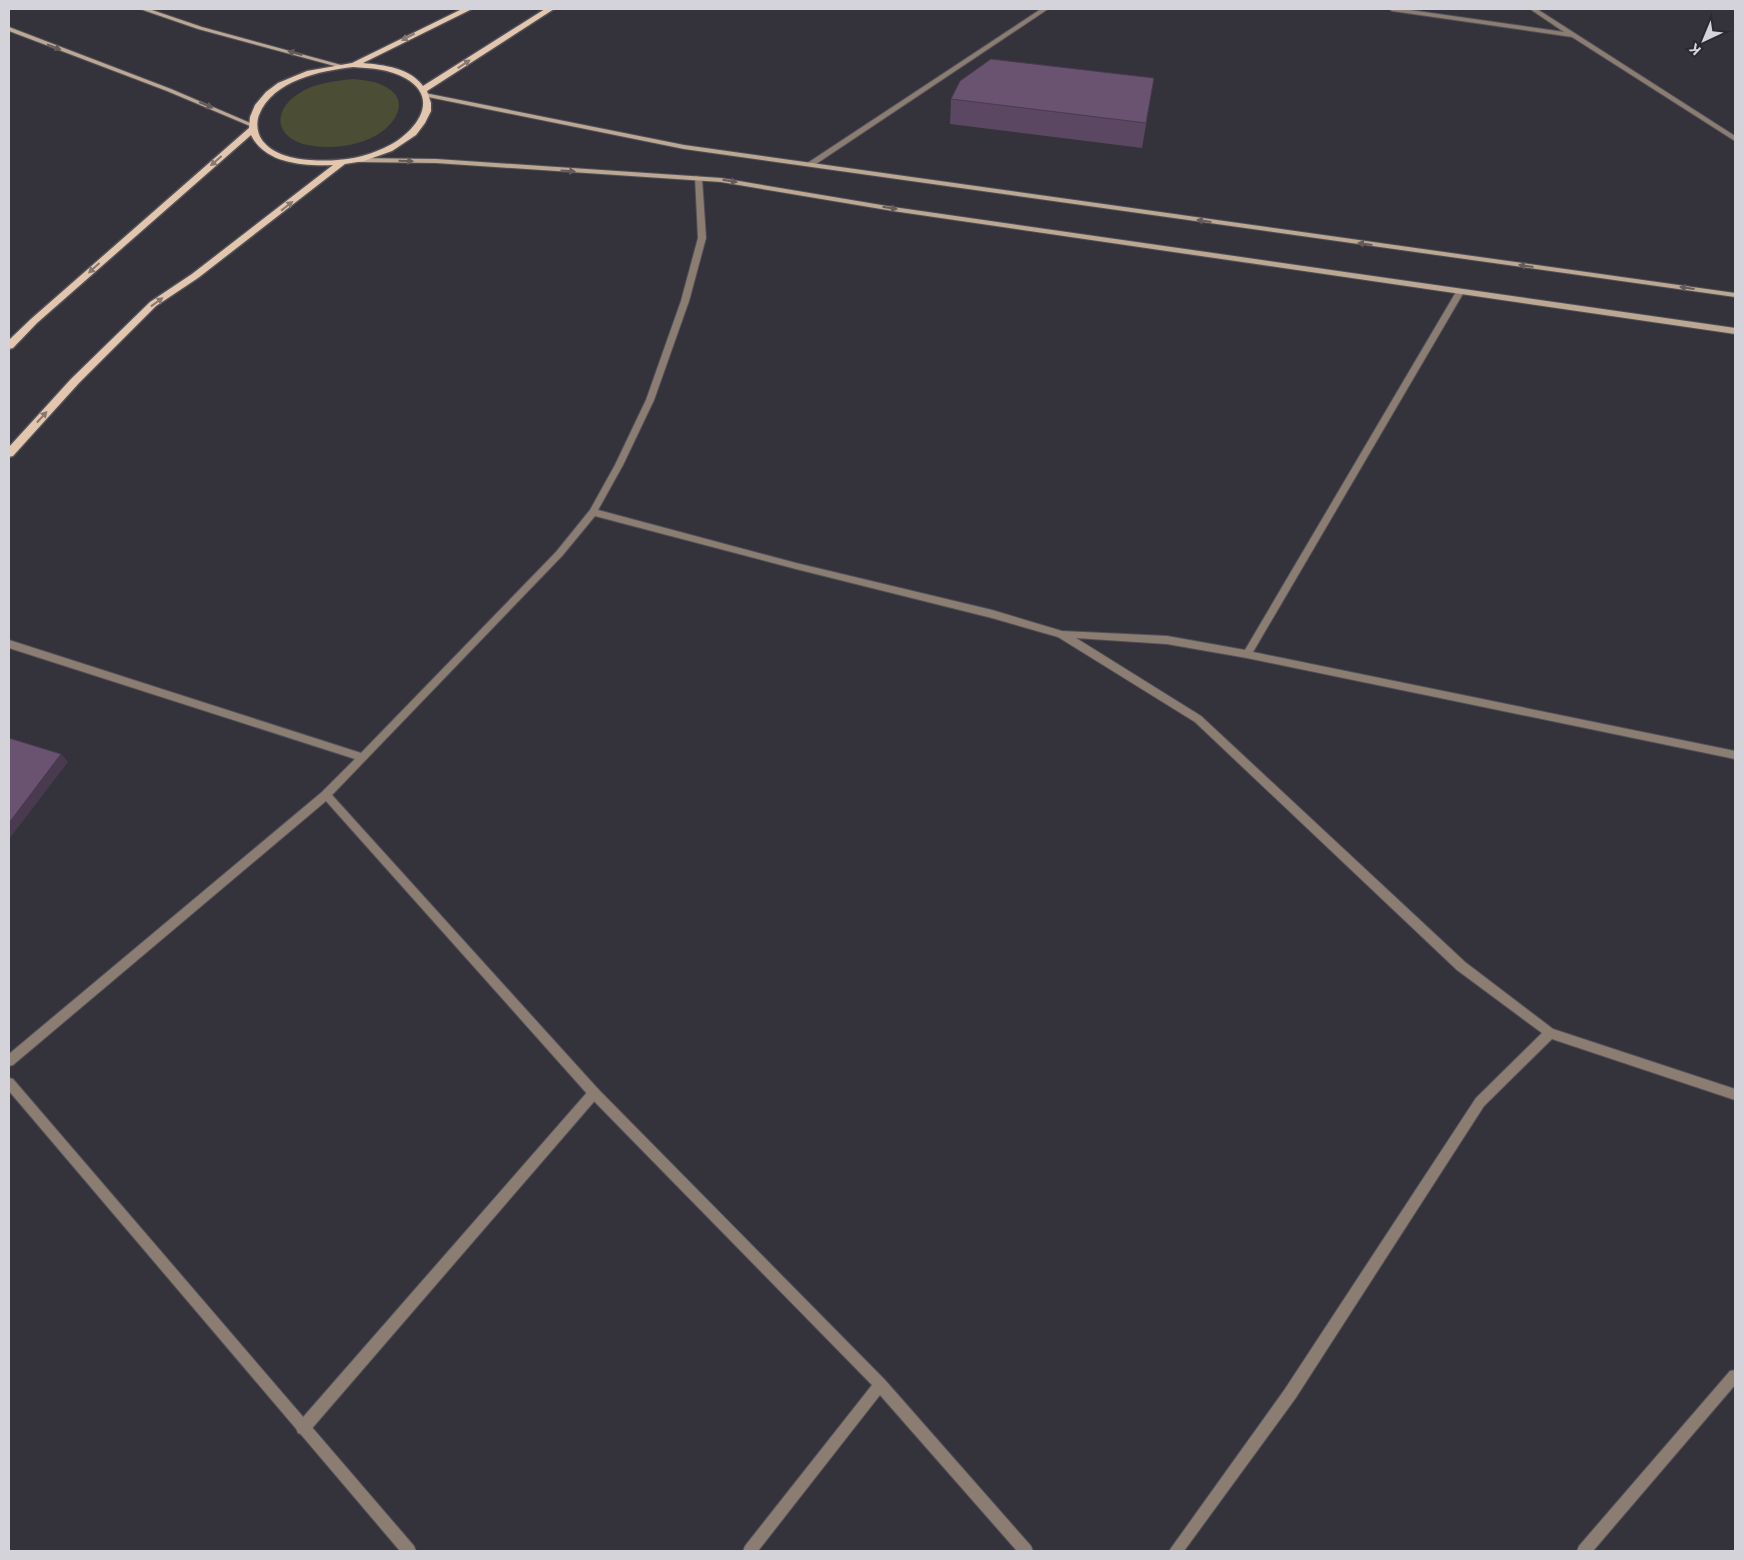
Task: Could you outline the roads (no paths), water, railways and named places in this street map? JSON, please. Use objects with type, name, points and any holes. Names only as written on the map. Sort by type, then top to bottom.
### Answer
[{"type":"main road","points":[[143,9],[200,28],[342,66]]},
{"type":"main road","points":[[353,65],[468,9]]},
{"type":"main road","points":[[424,93],[550,9]]},
{"type":"main road","points":[[9,29],[169,90],[252,127],[259,142],[273,153],[292,161],[317,164],[357,160],[436,161],[722,180],[903,210],[1735,331]]},
{"type":"main road","points":[[9,346],[34,321],[252,127],[256,109],[270,94],[298,77],[314,71],[353,65],[391,69],[407,76],[418,84],[424,93],[427,107],[423,120],[413,132],[392,147],[357,160]]},
{"type":"main road","points":[[424,93],[684,147],[1735,295]]},
{"type":"main road","points":[[9,453],[75,381],[153,304],[195,276],[344,162]]},
{"type":"street","points":[[810,164],[1045,9]]},
{"type":"street","points":[[1392,9],[1574,36]]},
{"type":"street","points":[[1534,9],[1735,139]]},
{"type":"street","points":[[9,1061],[326,795],[559,554],[593,512],[619,465],[650,400],[685,301],[702,238],[698,178]]},
{"type":"street","points":[[1247,654],[1460,292]]},
{"type":"street","points":[[593,512],[796,566],[992,614],[1061,634],[1167,640],[1247,654],[1735,755]]},
{"type":"street","points":[[1061,634],[1198,718],[1461,966],[1550,1033],[1735,1094]]},
{"type":"street","points":[[9,644],[362,757]]},
{"type":"street","points":[[326,795],[594,1093],[880,1385],[1026,1551]]},
{"type":"street","points":[[1176,1551],[1290,1394],[1480,1102],[1550,1033]]},
{"type":"street","points":[[9,1082],[408,1551]]},
{"type":"street","points":[[303,1428],[594,1093]]},
{"type":"street","points":[[1584,1551],[1735,1376]]},
{"type":"street","points":[[750,1551],[880,1385]]}]
